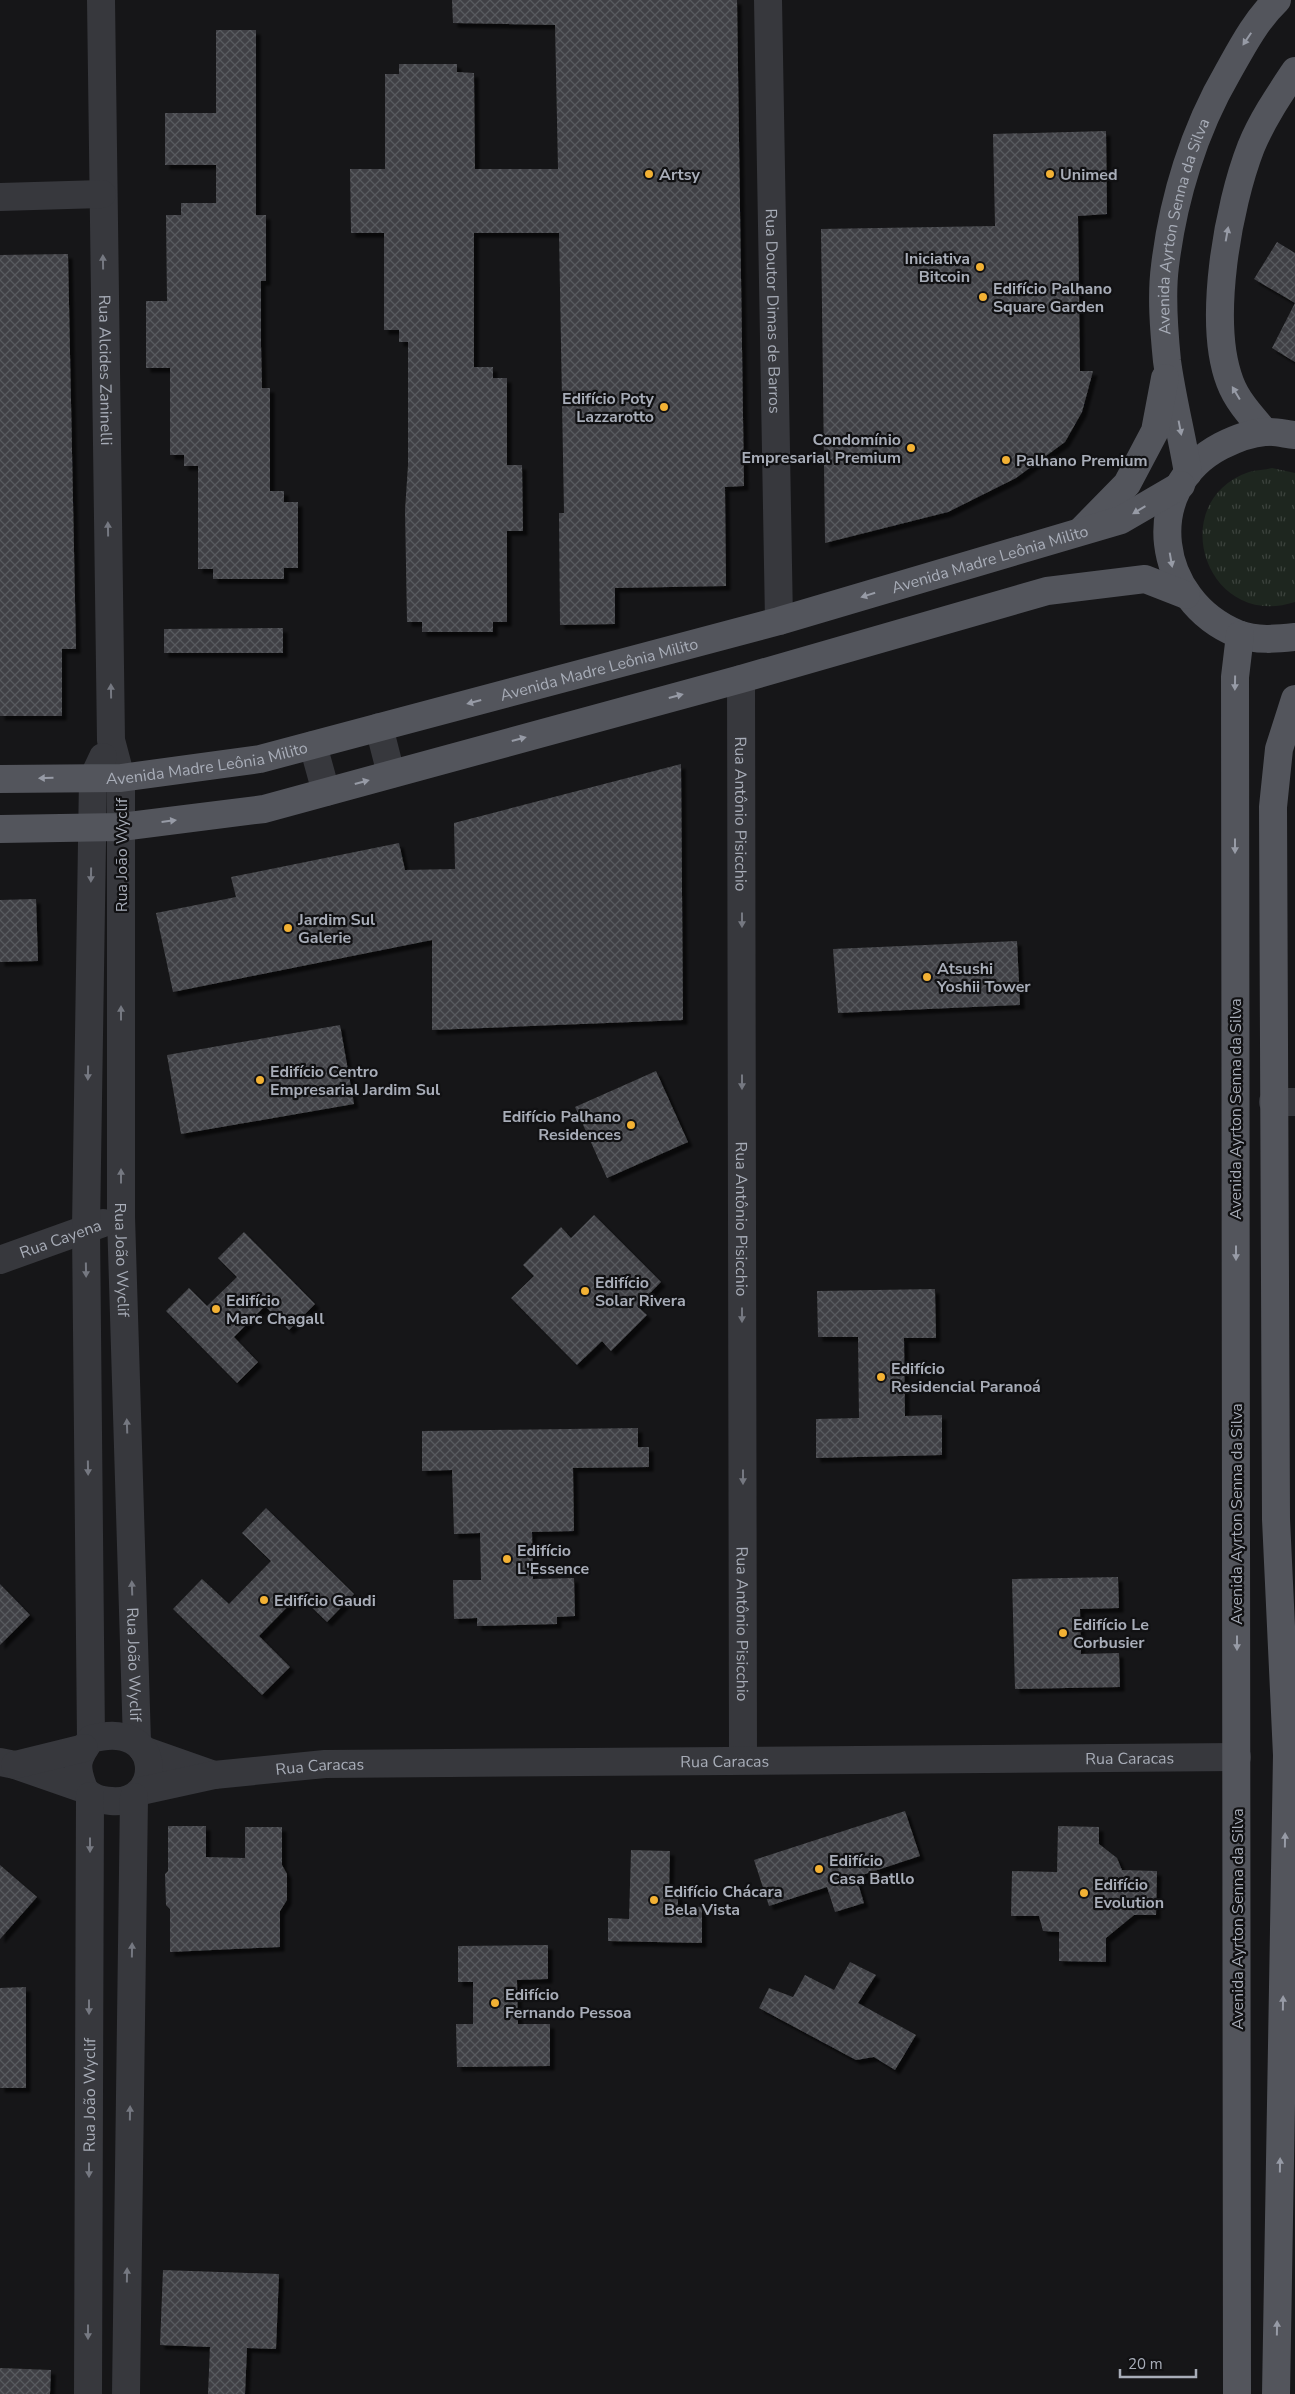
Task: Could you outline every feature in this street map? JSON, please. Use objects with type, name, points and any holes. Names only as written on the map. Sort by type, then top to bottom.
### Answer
[{"type":"main road","name":"Avenida Ayrton Senna da Silva","points":[[1185,479],[1168,361],[1164,268],[1173,214],[1190,155],[1215,93],[1247,38],[1277,0]]},
{"type":"main road","points":[[1265,432],[1243,405],[1230,384],[1223,361],[1221,296],[1225,248],[1231,210],[1251,146],[1275,101],[1295,71]]},
{"type":"main road","points":[[1081,531],[1127,484],[1155,431],[1168,361]]},
{"type":"main road","points":[[1295,435],[1265,432],[1236,438],[1210,452],[1185,479],[1170,512],[1167,541],[1172,569],[1186,595],[1210,620],[1240,635],[1267,640],[1295,637]]},
{"type":"main road","name":"Avenida Madre Leônia Milito","points":[[0,779],[121,778],[260,759],[779,621],[1120,520],[1185,479]]},
{"type":"main road","points":[[0,829],[121,827],[264,809],[741,679],[1047,591],[1145,579],[1186,595]]},
{"type":"main road","name":"Avenida Ayrton Senna da Silva","points":[[1237,2394],[1234,676],[1240,635]]},
{"type":"main road","points":[[1276,2394],[1291,1755],[1276,1519],[1284,1102],[1273,807],[1279,749],[1295,699]]},
{"type":"street","name":"Rua Alcides Zaninelli","points":[[100,0],[112,740],[121,778]]},
{"type":"street","name":"Rua Doutor Dimas de Barros","points":[[768,0],[779,621]]},
{"type":"street","points":[[0,198],[102,194]]},
{"type":"street","name":"Rua Antônio Pisicchio","points":[[741,679],[743,1760]]},
{"type":"street","points":[[379,728],[391,774]]},
{"type":"street","name":"Rua Alcides Zaninelli","points":[[92,778],[112,740]]},
{"type":"street","points":[[314,744],[326,792]]},
{"type":"street","name":"Rua João Wyclif","points":[[88,2394],[87,1792],[77,1767],[88,1744],[86,1228],[92,778]]},
{"type":"street","name":"Rua João Wyclif","points":[[121,778],[121,1217],[140,1746],[147,1757],[149,1770],[147,1782],[138,1794],[126,2394]]},
{"type":"street","name":"Rua Cayena","points":[[0,1260],[121,1217]]},
{"type":"street","name":"Rua Caracas","points":[[7,1763],[88,1744],[115,1735],[214,1775]]},
{"type":"street","name":"Rua Caracas","points":[[7,1763],[118,1802],[138,1794],[214,1775],[325,1764],[1237,1757]]},
{"type":"green space","points":[[1272,468],[1295,473],[1295,602],[1264,606],[1238,598],[1218,581],[1206,559],[1202,534],[1208,509],[1223,487],[1249,472]]},
{"type":"building","points":[[452,0],[737,0],[744,486],[725,487],[726,586],[615,588],[615,624],[560,625],[559,513],[564,513],[559,233],[474,233],[474,367],[493,367],[493,378],[507,378],[507,465],[522,465],[523,531],[507,531],[507,622],[493,622],[493,632],[422,632],[422,622],[407,622],[405,510],[408,465],[408,342],[399,342],[399,330],[384,330],[384,233],[351,233],[350,169],[385,169],[385,74],[399,74],[399,64],[457,64],[457,72],[474,73],[475,169],[558,169],[555,25],[453,23]]},
{"type":"building","points":[[216,30],[256,30],[256,215],[266,215],[266,281],[261,281],[261,345],[262,388],[270,388],[270,491],[284,491],[284,502],[298,502],[298,568],[284,568],[284,579],[213,579],[213,569],[198,569],[198,466],[184,466],[184,455],[170,455],[170,368],[146,368],[146,301],[167,301],[166,215],[181,215],[181,203],[216,203],[216,165],[165,165],[165,113],[216,113]]},
{"type":"building","points":[[1106,131],[1107,214],[1078,216],[1080,371],[1093,371],[1082,412],[1065,442],[1016,478],[948,512],[825,543],[821,229],[995,226],[993,134]]},
{"type":"building","points":[[1277,242],[1295,253],[1295,303],[1254,279]]},
{"type":"building","points":[[68,254],[76,649],[62,649],[62,716],[0,716],[0,255]]},
{"type":"building","points":[[1295,303],[1295,362],[1272,348]]},
{"type":"building","points":[[283,628],[283,653],[164,653],[164,629]]},
{"type":"building","points":[[681,764],[683,1020],[432,1030],[432,940],[173,992],[156,913],[236,897],[231,877],[399,843],[405,870],[455,869],[454,823]]},
{"type":"building","points":[[36,899],[38,961],[0,962],[0,900]]},
{"type":"building","name":"Atsushi Yoshii Tower","points":[[1017,941],[1020,1005],[838,1013],[833,949]]},
{"type":"building","name":"Edifício Centro Empresarial Jardim Sul","points":[[340,1025],[354,1104],[181,1134],[167,1055]]},
{"type":"building","name":"Edifício Palhano Residences","points":[[656,1071],[688,1142],[607,1178],[575,1107]]},
{"type":"building","name":"Edifício Solar Rivera","points":[[594,1215],[661,1282],[637,1306],[647,1315],[611,1351],[602,1341],[577,1365],[511,1298],[534,1276],[523,1265],[561,1227],[571,1238]]},
{"type":"building","name":"Edifício Marc Chagall","points":[[244,1232],[315,1304],[289,1330],[265,1306],[234,1337],[258,1362],[237,1383],[166,1311],[189,1288],[207,1306],[237,1277],[218,1258]]},
{"type":"building","name":"Edifício Residencial Paranoá","points":[[935,1289],[936,1338],[904,1338],[905,1416],[942,1415],[942,1455],[816,1458],[816,1419],[859,1418],[858,1337],[818,1337],[817,1291]]},
{"type":"building","points":[[638,1428],[638,1447],[649,1447],[649,1467],[573,1468],[574,1531],[532,1532],[533,1579],[574,1578],[575,1616],[557,1617],[557,1624],[477,1626],[477,1618],[454,1619],[453,1580],[481,1580],[480,1533],[454,1534],[452,1470],[422,1471],[422,1431]]},
{"type":"building","name":"Edifício Gaudi","points":[[266,1508],[354,1594],[327,1622],[299,1595],[259,1636],[290,1667],[262,1695],[173,1609],[202,1579],[229,1604],[271,1561],[242,1533]]},
{"type":"building","name":"Edifício Le Corbusier","points":[[1118,1577],[1119,1608],[1080,1609],[1081,1654],[1119,1653],[1120,1687],[1015,1689],[1012,1579]]},
{"type":"building","points":[[0,1584],[30,1615],[0,1645]]},
{"type":"building","name":"Edifício Casa Batllo","points":[[905,1811],[920,1856],[856,1877],[864,1903],[835,1912],[827,1887],[769,1906],[754,1860]]},
{"type":"building","points":[[168,1826],[206,1826],[206,1857],[245,1858],[245,1827],[282,1827],[282,1865],[287,1874],[287,1900],[280,1911],[280,1947],[170,1952],[170,1909],[166,1905],[165,1874],[168,1871]]},
{"type":"building","name":"Edifício Evolution","points":[[1058,1826],[1099,1827],[1099,1844],[1117,1858],[1122,1870],[1157,1871],[1156,1915],[1134,1915],[1106,1938],[1106,1962],[1059,1961],[1059,1932],[1043,1931],[1039,1916],[1011,1916],[1012,1871],[1057,1872]]},
{"type":"building","name":"Edifício Chácara Bela Vista","points":[[631,1850],[670,1851],[669,1895],[678,1895],[678,1906],[702,1907],[702,1943],[608,1941],[608,1918],[629,1919]]},
{"type":"building","points":[[0,1865],[37,1897],[0,1939]]},
{"type":"building","name":"Edifício Fernando Pessoa","points":[[548,1945],[548,1979],[517,1980],[518,2024],[550,2024],[550,2066],[457,2067],[456,2024],[473,2024],[473,1982],[458,1982],[458,1946]]},
{"type":"building","points":[[850,1962],[876,1975],[858,2003],[916,2035],[895,2070],[874,2057],[856,2060],[759,2008],[769,1988],[793,1997],[805,1975],[834,1990]]},
{"type":"building","points":[[26,1987],[26,2088],[0,2088],[0,1988]]},
{"type":"building","points":[[163,2270],[279,2274],[276,2349],[247,2348],[245,2394],[208,2394],[210,2347],[160,2345]]},
{"type":"building","points":[[0,2368],[51,2370],[50,2394],[0,2394]]},
{"type":"place","name":"Artsy","points":[[649,174]]},
{"type":"place","name":"Unimed","points":[[1050,174]]},
{"type":"place","name":"Iniciativa Bitcoin","points":[[980,267]]},
{"type":"place","name":"Edifício Palhano Square Garden","points":[[983,297]]},
{"type":"place","name":"Edifício Poty Lazzarotto","points":[[664,407]]},
{"type":"place","name":"Condomínio Empresarial Premium","points":[[911,448]]},
{"type":"place","name":"Palhano Premium","points":[[1006,460]]},
{"type":"place","name":"Jardim Sul Galerie","points":[[288,928]]},
{"type":"place","name":"Atsushi Yoshii Tower","points":[[927,977]]},
{"type":"place","name":"Edifício Centro Empresarial Jardim Sul","points":[[260,1080]]},
{"type":"place","name":"Edifício Palhano Residences","points":[[631,1125]]},
{"type":"place","name":"Edifício Solar Rivera","points":[[585,1291]]},
{"type":"place","name":"Edifício Marc Chagall","points":[[216,1309]]},
{"type":"place","name":"Edifício Residencial Paranoá","points":[[881,1377]]},
{"type":"place","name":"Edifício L'Essence","points":[[507,1559]]},
{"type":"place","name":"Edifício Gaudi","points":[[264,1600]]},
{"type":"place","name":"Edifício Le Corbusier","points":[[1063,1633]]},
{"type":"place","name":"Edifício Casa Batllo","points":[[819,1869]]},
{"type":"place","name":"Edifício Evolution","points":[[1084,1893]]},
{"type":"place","name":"Edifício Chácara Bela Vista","points":[[654,1900]]},
{"type":"place","name":"Edifício Fernando Pessoa","points":[[495,2003]]}]
